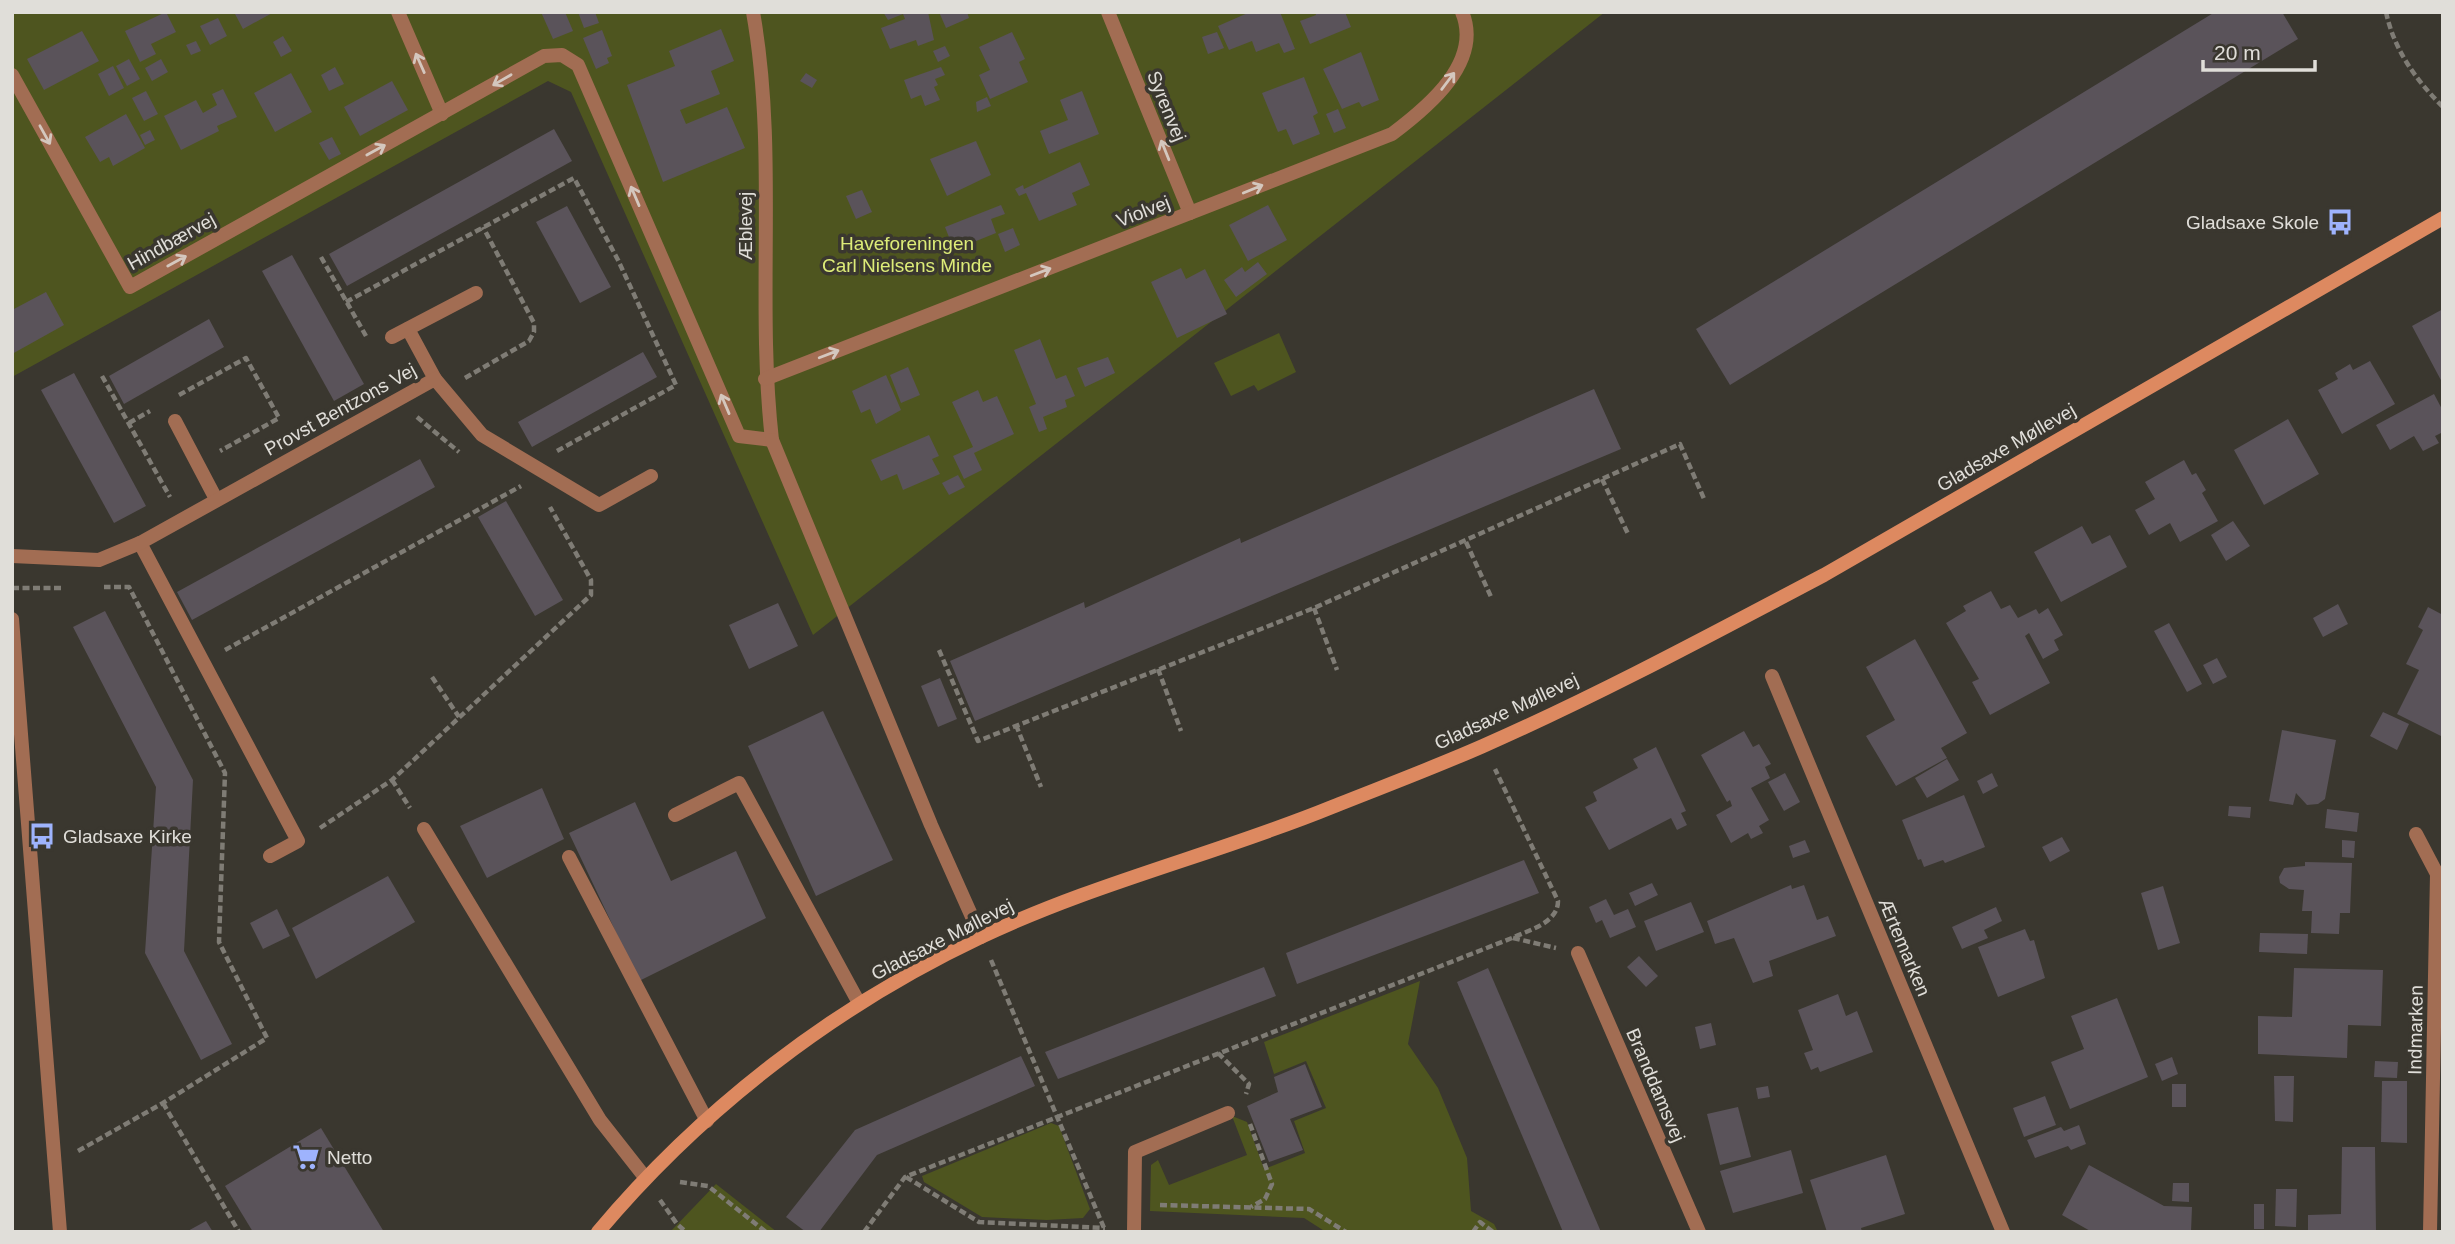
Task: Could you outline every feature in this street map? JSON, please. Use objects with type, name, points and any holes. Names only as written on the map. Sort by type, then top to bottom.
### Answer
[{"type":"street","points":[[398,12],[442,114]]},
{"type":"street","name":"Æblevej","points":[[753,12],[763,79],[765,379],[772,440]]},
{"type":"street","name":"Syrenvej","points":[[1108,12],[1191,214]]},
{"type":"street","name":"Violvej","points":[[765,379],[1392,134],[1430,105],[1457,69],[1469,29],[1462,12]]},
{"type":"street","name":"Hindbærvej","points":[[12,75],[130,287],[544,56],[562,55],[578,65],[739,436],[772,440]]},
{"type":"street","name":"Gladsaxe Møllevej","points":[[598,1232],[644,1176],[771,1066],[859,1003],[981,937],[1076,897],[1262,836],[1483,746],[1824,575],[2443,218]]},
{"type":"street","points":[[393,337],[476,293]]},
{"type":"street","points":[[408,329],[440,384]]},
{"type":"street","name":"Provst Bentzons Vej","points":[[12,556],[99,560],[140,543],[216,499],[440,384],[482,435],[599,505],[651,476]]},
{"type":"street","points":[[174,421],[216,499]]},
{"type":"street","points":[[772,440],[931,825],[981,937]]},
{"type":"street","points":[[140,543],[298,841],[270,856]]},
{"type":"street","points":[[12,619],[60,1232]]},
{"type":"street","name":"Ærtemarken","points":[[1772,676],[2003,1232]]},
{"type":"street","points":[[675,815],[739,783],[859,1003]]},
{"type":"street","points":[[424,829],[600,1120],[644,1176]]},
{"type":"street","name":"Indmarken","points":[[2416,834],[2438,874],[2430,1232]]},
{"type":"street","points":[[569,857],[707,1121]]},
{"type":"street","name":"Branddamsvej","points":[[1578,953],[1699,1232]]},
{"type":"street","points":[[1134,1230],[1135,1152],[1234,1112]]},
{"type":"path","points":[[2386,12],[2391,36],[2421,85],[2443,107]]},
{"type":"path","points":[[346,302],[574,178],[618,260],[676,385],[532,466]]},
{"type":"path","points":[[440,384],[529,341],[534,332],[534,323],[483,227]]},
{"type":"path","points":[[176,397],[246,358],[279,418],[198,463]]},
{"type":"path","points":[[102,376],[182,518]]},
{"type":"path","points":[[129,423],[152,410]]},
{"type":"path","points":[[939,650],[978,741],[1314,608],[1680,444],[1704,501]]},
{"type":"path","points":[[1602,479],[1629,536]]},
{"type":"path","points":[[176,678],[523,485]]},
{"type":"path","points":[[298,841],[393,780],[591,595],[591,580],[548,502]]},
{"type":"path","points":[[1466,542],[1492,599]]},
{"type":"path","points":[[12,588],[77,587]]},
{"type":"path","points":[[54,1164],[163,1103],[267,1038],[219,942],[225,773],[129,587],[90,587]]},
{"type":"path","points":[[1314,608],[1336,670]]},
{"type":"path","points":[[1158,669],[1181,731]]},
{"type":"path","points":[[432,677],[460,717]]},
{"type":"path","points":[[1016,725],[1041,788]]},
{"type":"path","points":[[864,1232],[905,1177],[1512,938],[1552,919],[1558,910],[1558,901],[1483,746]]},
{"type":"path","points":[[393,780],[424,829]]},
{"type":"path","points":[[981,937],[1059,1115],[1104,1228]]},
{"type":"path","points":[[1512,938],[1578,953]]},
{"type":"path","points":[[1218,1053],[1250,1084],[1234,1112],[1247,1115],[1272,1184],[1265,1199],[1250,1207]]},
{"type":"path","points":[[163,1103],[239,1232]]},
{"type":"path","points":[[644,1176],[677,1224],[686,1232]]},
{"type":"path","points":[[644,1176],[708,1186],[766,1232]]},
{"type":"path","points":[[905,1177],[979,1222],[1134,1230]]},
{"type":"path","points":[[1135,1204],[1310,1209],[1346,1232]]},
{"type":"path","points":[[1474,1232],[1480,1223],[1493,1232]]},
{"type":"green space","name":"Haveforeningen Carl Nielsens Minde","points":[[12,12],[1605,12],[813,635],[571,92],[548,81],[12,377]]},
{"type":"green space","points":[[1279,333],[1296,372],[1258,391],[1254,385],[1231,396],[1214,363]]},
{"type":"green space","points":[[1420,981],[1408,1044],[1438,1088],[1467,1158],[1471,1211],[1494,1224],[1498,1232],[1326,1232],[1304,1218],[1150,1211],[1151,1165],[1158,1160],[1169,1185],[1247,1155],[1232,1116],[1247,1122],[1264,1169],[1305,1153],[1294,1121],[1326,1108],[1306,1061],[1274,1074],[1264,1042]]},
{"type":"green space","points":[[1051,1123],[1059,1126],[1090,1209],[1083,1218],[1047,1220],[982,1217],[924,1182],[922,1176]]},
{"type":"green space","points":[[716,1184],[777,1232],[670,1232]]},
{"type":"building","points":[[166,12],[176,32],[151,44],[156,54],[140,62],[125,31]]},
{"type":"building","points":[[274,12],[243,29],[235,14]]},
{"type":"building","points":[[541,12],[565,12],[573,31],[553,39]]},
{"type":"building","points":[[578,12],[595,12],[599,23],[584,28]]},
{"type":"building","points":[[883,12],[928,12],[934,40],[918,46],[916,40],[890,49],[881,28],[905,19],[903,14],[888,20]]},
{"type":"building","points":[[939,12],[967,12],[969,18],[946,28]]},
{"type":"building","points":[[1250,12],[1280,12],[1295,49],[1284,53],[1279,43],[1256,52],[1252,41],[1229,50],[1218,26]]},
{"type":"building","points":[[1315,12],[1345,12],[1351,27],[1310,44],[1300,21],[1316,15]]},
{"type":"building","points":[[2215,12],[2282,12],[2298,39],[1730,385],[1696,329]]},
{"type":"building","points":[[218,18],[227,36],[210,45],[200,26]]},
{"type":"building","points":[[721,29],[734,61],[711,71],[720,94],[680,110],[686,124],[727,107],[745,148],[663,182],[627,85],[675,66],[669,51]]},
{"type":"building","points":[[602,30],[612,56],[607,58],[609,63],[596,69],[583,38]]},
{"type":"building","points":[[82,31],[99,61],[44,90],[27,59]]},
{"type":"building","points":[[1012,32],[1025,59],[1019,62],[1028,82],[990,99],[979,75],[990,70],[979,47]]},
{"type":"building","points":[[1217,32],[1224,48],[1208,54],[1202,37]]},
{"type":"building","points":[[283,36],[292,51],[281,57],[273,42]]},
{"type":"building","points":[[196,41],[201,51],[191,55],[186,45]]},
{"type":"building","points":[[945,46],[950,56],[938,62],[933,51]]},
{"type":"building","points":[[1361,52],[1379,100],[1362,107],[1359,102],[1342,109],[1323,69]]},
{"type":"building","points":[[129,59],[140,79],[127,86],[116,66]]},
{"type":"building","points":[[161,59],[168,72],[152,81],[145,68]]},
{"type":"building","points":[[113,66],[124,88],[109,96],[98,74]]},
{"type":"building","points":[[335,67],[344,84],[329,91],[321,75]]},
{"type":"building","points":[[941,67],[945,75],[935,79],[938,85],[934,87],[940,100],[925,106],[921,95],[911,99],[904,80]]},
{"type":"building","points":[[291,73],[312,112],[275,132],[254,93]]},
{"type":"building","points":[[806,73],[817,80],[812,88],[800,81]]},
{"type":"building","points":[[1304,77],[1318,113],[1313,116],[1320,134],[1293,145],[1286,129],[1278,132],[1262,93]]},
{"type":"building","points":[[392,81],[408,110],[360,136],[344,107]]},
{"type":"building","points":[[223,89],[237,117],[217,126],[219,131],[181,150],[164,116],[196,100],[203,113],[217,105],[212,94]]},
{"type":"building","points":[[146,91],[158,114],[144,121],[132,98]]},
{"type":"building","points":[[1082,91],[1099,134],[1049,154],[1040,131],[1068,120],[1060,100]]},
{"type":"building","points":[[987,97],[991,106],[977,112],[976,102]]},
{"type":"building","points":[[1338,109],[1346,128],[1334,133],[1326,114]]},
{"type":"building","points":[[126,114],[145,148],[113,166],[109,157],[100,162],[85,137]]},
{"type":"building","points":[[554,129],[572,161],[347,286],[329,254]]},
{"type":"building","points":[[150,130],[155,140],[145,145],[140,135]]},
{"type":"building","points":[[332,137],[341,154],[329,160],[319,143]]},
{"type":"building","points":[[976,141],[991,175],[947,196],[930,159]]},
{"type":"building","points":[[1080,162],[1090,185],[1072,193],[1077,205],[1039,221],[1026,193],[1019,196],[1015,189],[1023,185],[1024,189]]},
{"type":"building","points":[[862,190],[872,212],[856,219],[846,196]]},
{"type":"building","points":[[1001,205],[1005,214],[991,219],[996,233],[954,250],[945,227]]},
{"type":"building","points":[[1268,205],[1287,240],[1248,261],[1229,225]]},
{"type":"building","points":[[567,206],[611,287],[580,303],[536,222]]},
{"type":"building","points":[[1013,228],[1020,245],[1005,252],[998,234]]},
{"type":"building","points":[[292,255],[364,384],[334,401],[262,271]]},
{"type":"building","points":[[1258,262],[1267,274],[1236,297],[1224,280],[1242,267],[1245,272]]},
{"type":"building","points":[[1181,268],[1186,279],[1205,269],[1227,314],[1177,338],[1151,282]]},
{"type":"building","points":[[46,292],[64,325],[12,354],[12,310]]},
{"type":"building","points":[[2443,309],[2443,384],[2412,326]]},
{"type":"building","points":[[209,319],[224,347],[124,404],[109,376]]},
{"type":"building","points":[[1040,339],[1056,379],[1066,375],[1075,396],[1065,400],[1067,407],[1043,417],[1047,429],[1039,432],[1029,407],[1036,404],[1014,350]]},
{"type":"building","points":[[643,352],[657,377],[532,447],[518,422]]},
{"type":"building","points":[[1108,357],[1115,373],[1085,387],[1077,368]]},
{"type":"building","points":[[2370,361],[2395,404],[2342,434],[2318,390],[2338,379],[2335,373],[2350,364],[2353,370]]},
{"type":"building","points":[[908,367],[920,395],[901,403],[890,375]]},
{"type":"building","points":[[74,373],[146,506],[114,523],[41,390]]},
{"type":"building","points":[[886,375],[901,410],[876,424],[870,409],[861,413],[852,391]]},
{"type":"building","points":[[1594,389],[1621,449],[975,721],[950,661],[1084,602],[1085,608],[1240,538],[1241,543]]},
{"type":"building","points":[[978,390],[983,402],[997,396],[1014,434],[974,453],[982,470],[964,479],[953,456],[973,447],[952,402]]},
{"type":"building","points":[[2434,394],[2443,411],[2443,432],[2435,436],[2439,443],[2423,451],[2414,436],[2390,450],[2376,425]]},
{"type":"building","points":[[2288,419],[2319,474],[2264,505],[2234,450]]},
{"type":"building","points":[[929,435],[939,456],[932,459],[940,474],[903,490],[897,474],[881,481],[871,460]]},
{"type":"building","points":[[420,459],[435,487],[192,620],[177,592]]},
{"type":"building","points":[[2184,460],[2192,475],[2196,473],[2206,490],[2202,493],[2218,521],[2180,542],[2170,523],[2149,535],[2135,510],[2155,499],[2145,482]]},
{"type":"building","points":[[958,475],[965,487],[949,495],[942,483]]},
{"type":"building","points":[[506,501],[563,600],[535,616],[478,517]]},
{"type":"building","points":[[2233,521],[2250,546],[2226,561],[2211,535]]},
{"type":"building","points":[[2082,526],[2092,544],[2110,535],[2127,567],[2061,602],[2034,552]]},
{"type":"building","points":[[1991,591],[2001,609],[2010,605],[2018,618],[2036,609],[2039,614],[2048,608],[2063,635],[2054,640],[2059,650],[2043,659],[2029,633],[2025,636],[2050,683],[1990,715],[1972,682],[1979,679],[1946,623],[1966,611],[1963,606]]},
{"type":"building","points":[[778,603],[798,646],[749,669],[729,625]]},
{"type":"building","points":[[2338,604],[2348,624],[2323,637],[2313,618]]},
{"type":"building","points":[[2428,607],[2443,615],[2441,736],[2397,714],[2419,670],[2406,664],[2423,630],[2418,627]]},
{"type":"building","points":[[105,611],[193,780],[184,951],[232,1044],[201,1060],[145,953],[156,787],[73,627]]},
{"type":"building","points":[[2169,623],[2202,684],[2187,692],[2154,631]]},
{"type":"building","points":[[1915,639],[1967,733],[1941,748],[1947,758],[1896,786],[1866,736],[1895,720],[1866,667]]},
{"type":"building","points":[[2217,658],[2227,677],[2213,684],[2203,665]]},
{"type":"building","points":[[940,678],[957,719],[938,727],[921,686]]},
{"type":"building","points":[[823,711],[893,860],[816,896],[748,746]]},
{"type":"building","points":[[2383,712],[2409,724],[2397,750],[2370,736]]},
{"type":"building","points":[[2282,730],[2336,740],[2325,799],[2318,804],[2307,805],[2296,793],[2293,805],[2269,801]]},
{"type":"building","points":[[1744,731],[1753,747],[1759,744],[1771,764],[1765,767],[1770,778],[1751,788],[1769,820],[1759,826],[1763,833],[1751,839],[1748,833],[1731,843],[1716,815],[1732,806],[1730,800],[1727,802],[1701,755]]},
{"type":"building","points":[[1656,747],[1686,811],[1681,813],[1687,825],[1677,830],[1671,818],[1609,850],[1585,807],[1597,801],[1593,792],[1638,768],[1633,759]]},
{"type":"building","points":[[1947,759],[1959,780],[1927,798],[1915,778]]},
{"type":"building","points":[[1785,773],[1800,802],[1784,811],[1768,782]]},
{"type":"building","points":[[1992,773],[1998,786],[1983,794],[1977,781]]},
{"type":"building","points":[[542,788],[564,839],[487,878],[460,826]]},
{"type":"building","points":[[1964,795],[1985,847],[1945,863],[1943,860],[1924,867],[1921,859],[1918,860],[1902,820]]},
{"type":"building","points":[[635,802],[671,881],[736,851],[766,918],[639,981],[569,833]]},
{"type":"building","points":[[2229,806],[2251,807],[2250,818],[2228,816]]},
{"type":"building","points":[[2327,809],[2359,813],[2357,832],[2325,828]]},
{"type":"building","points":[[2062,837],[2070,851],[2050,862],[2042,847]]},
{"type":"building","points":[[1805,840],[1810,852],[1793,858],[1789,846]]},
{"type":"building","points":[[2342,840],[2355,841],[2354,858],[2342,857]]},
{"type":"building","points":[[1524,860],[1539,893],[1297,984],[1286,953]]},
{"type":"building","points":[[2305,862],[2352,863],[2350,913],[2340,913],[2339,934],[2311,933],[2312,911],[2302,911],[2304,890],[2289,889],[2280,883],[2279,877],[2284,868],[2305,866]]},
{"type":"building","points":[[388,876],[415,922],[316,979],[292,928]]},
{"type":"building","points":[[1652,883],[1658,895],[1635,906],[1629,893]]},
{"type":"building","points":[[1791,885],[1792,889],[1804,885],[1817,920],[1828,916],[1836,936],[1769,961],[1773,976],[1753,983],[1734,938],[1715,944],[1707,921]]},
{"type":"building","points":[[2163,886],[2180,943],[2158,950],[2141,893]]},
{"type":"building","points":[[1606,899],[1614,915],[1628,909],[1636,927],[1610,938],[1602,920],[1596,923],[1589,907]]},
{"type":"building","points":[[1691,902],[1704,932],[1656,951],[1644,921]]},
{"type":"building","points":[[1996,907],[2002,921],[1984,930],[1988,938],[1962,949],[1952,927]]},
{"type":"building","points":[[277,909],[290,936],[263,949],[250,923]]},
{"type":"building","points":[[2025,929],[2030,941],[2034,940],[2045,978],[1998,997],[1978,947]]},
{"type":"building","points":[[2260,933],[2308,934],[2307,954],[2259,952]]},
{"type":"building","points":[[1639,956],[1658,976],[1646,987],[1627,967]]},
{"type":"building","points":[[1264,967],[1276,996],[1058,1079],[1045,1052]]},
{"type":"building","points":[[1488,968],[1601,1232],[1563,1232],[1457,982]]},
{"type":"building","points":[[2294,968],[2383,970],[2381,1026],[2348,1025],[2347,1058],[2258,1054],[2258,1016],[2292,1017]]},
{"type":"building","points":[[1838,994],[1846,1016],[1857,1011],[1873,1052],[1820,1072],[1818,1067],[1811,1070],[1804,1053],[1813,1050],[1798,1010]]},
{"type":"building","points":[[2117,998],[2148,1077],[2070,1109],[2051,1062],[2084,1049],[2071,1016]]},
{"type":"building","points":[[1711,1023],[1716,1045],[1700,1049],[1695,1027]]},
{"type":"building","points":[[1021,1056],[1035,1086],[877,1155],[819,1232],[806,1232],[786,1217],[855,1130]]},
{"type":"building","points":[[2172,1057],[2178,1074],[2162,1081],[2155,1064]]},
{"type":"building","points":[[2375,1061],[2398,1062],[2397,1078],[2374,1077]]},
{"type":"building","points":[[1305,1064],[1322,1107],[1290,1119],[1303,1150],[1269,1162],[1247,1106],[1278,1092],[1274,1077]]},
{"type":"building","points":[[2274,1076],[2294,1076],[2293,1122],[2275,1121]]},
{"type":"building","points":[[2382,1081],[2407,1081],[2407,1143],[2381,1142]]},
{"type":"building","points":[[2172,1084],[2186,1084],[2186,1107],[2172,1107]]},
{"type":"building","points":[[1768,1086],[1770,1097],[1758,1099],[1756,1088]]},
{"type":"building","points":[[2045,1096],[2056,1125],[2024,1137],[2013,1108]]},
{"type":"building","points":[[1738,1107],[1751,1157],[1720,1165],[1707,1114]]},
{"type":"building","points":[[2079,1125],[2086,1144],[2071,1150],[2068,1146],[2035,1158],[2027,1140],[2061,1127],[2064,1131]]},
{"type":"building","name":"Netto","points":[[321,1128],[384,1232],[253,1232],[225,1186]]},
{"type":"building","points":[[2342,1147],[2375,1147],[2376,1232],[2308,1232],[2308,1215],[2341,1214]]},
{"type":"building","points":[[1791,1150],[1803,1193],[1733,1213],[1720,1171]]},
{"type":"building","points":[[1886,1155],[1905,1214],[1861,1228],[1862,1232],[1827,1232],[1810,1180]]},
{"type":"building","points":[[2089,1165],[2164,1206],[2192,1207],[2191,1232],[2092,1232],[2062,1215]]},
{"type":"building","points":[[2173,1183],[2189,1183],[2189,1202],[2172,1201]]},
{"type":"building","points":[[2276,1189],[2297,1189],[2296,1227],[2275,1226]]},
{"type":"building","points":[[2254,1204],[2264,1204],[2264,1229],[2254,1229]]},
{"type":"building","points":[[206,1221],[213,1232],[186,1232]]},
{"type":"place","name":"Gladsaxe Skole","points":[[2340,222]]},
{"type":"place","name":"Gladsaxe Kirke","points":[[42,836]]},
{"type":"place","name":"Netto","points":[[306,1157]]}]
